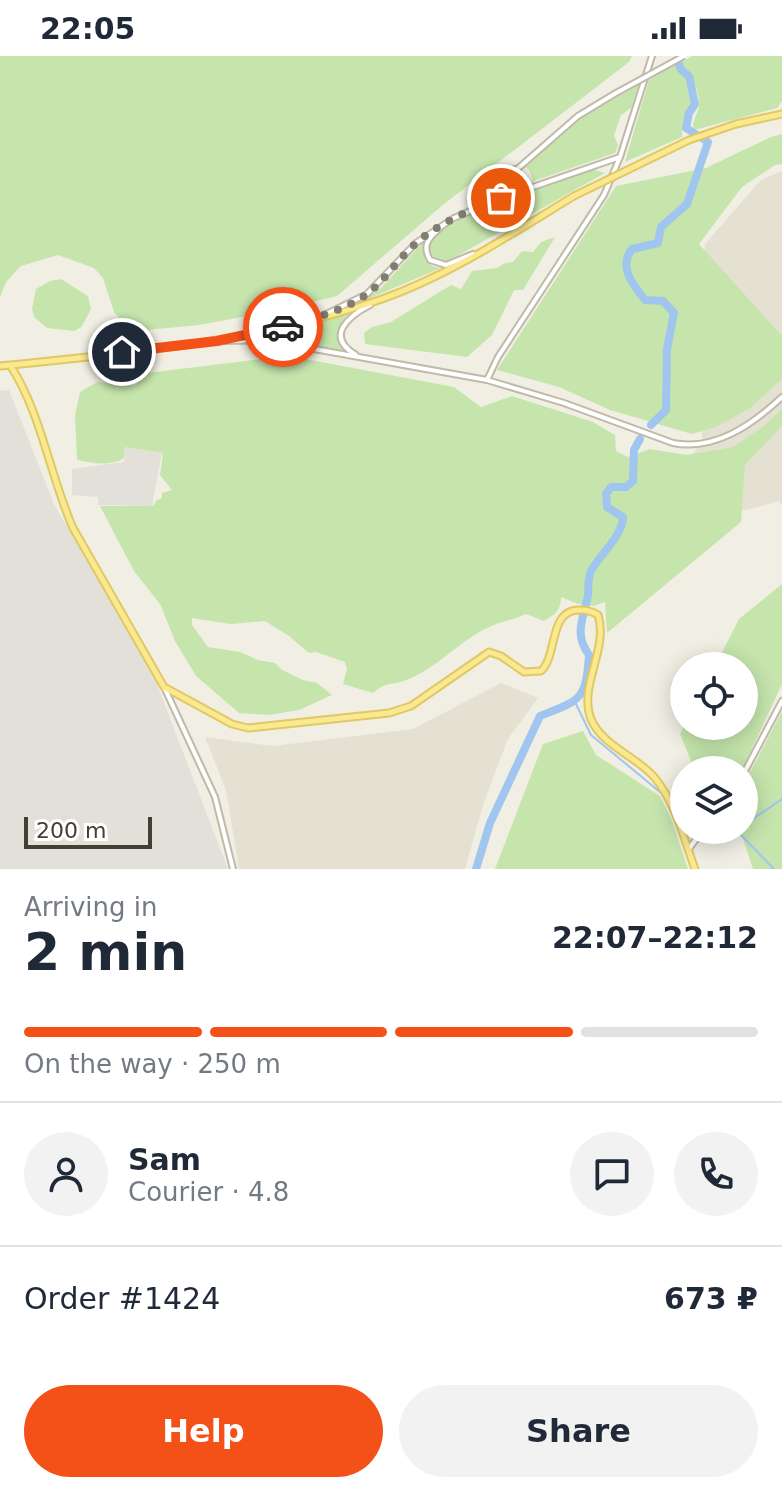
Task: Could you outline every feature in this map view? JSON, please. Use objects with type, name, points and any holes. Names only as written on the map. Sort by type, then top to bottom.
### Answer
[{"type":"main road","points":[[0,363],[10,365],[217,341],[310,320],[383,299],[483,250],[574,196],[689,140],[736,124],[782,114]]},
{"type":"main road","points":[[10,365],[24,390],[73,528],[164,687],[232,724],[248,728],[389,713],[411,706],[489,652],[501,656],[524,672],[541,671],[549,662],[558,625],[566,614],[577,609],[590,611],[598,615],[600,630],[588,702],[590,717],[603,734],[654,777],[673,809],[695,869]]},
{"type":"street","points":[[487,380],[498,357],[604,195],[620,157],[652,56]]},
{"type":"street","points":[[470,210],[578,116],[684,56]]},
{"type":"street","points":[[310,320],[367,294],[416,243],[454,218],[620,157]]},
{"type":"street","points":[[516,167],[513,177],[515,184],[521,188],[531,188]]},
{"type":"street","points":[[454,218],[430,237],[426,251],[430,260],[446,265],[483,250]]},
{"type":"street","points":[[362,358],[345,347],[343,326],[352,314],[383,299]]},
{"type":"street","points":[[217,341],[264,340],[487,380],[691,447],[729,436],[782,397]]},
{"type":"street","points":[[164,687],[215,797],[233,869]]},
{"type":"street","points":[[753,756],[782,701]]},
{"type":"street","points":[[688,850],[692,844]]},
{"type":"shaded area","points":[[782,171],[782,506],[779,501],[747,510],[671,513],[666,484],[703,442],[690,349],[705,244],[761,180]]},
{"type":"shaded area","points":[[9,390],[54,504],[153,674],[228,869],[0,869],[0,391]]},
{"type":"shaded area","points":[[125,447],[162,453],[152,506],[98,505],[98,497],[72,495],[72,469],[124,462]]},
{"type":"shaded area","points":[[501,683],[538,698],[508,739],[484,802],[465,869],[239,869],[226,790],[205,737],[273,746],[413,729]]},
{"type":"green space","points":[[0,56],[632,56],[629,62],[444,204],[337,296],[199,325],[146,330],[123,322],[114,312],[103,278],[94,268],[58,255],[21,266],[6,282],[0,297]]},
{"type":"green space","points":[[692,56],[782,56],[782,101],[777,108],[694,130],[699,108],[698,94],[681,63]]},
{"type":"green space","points":[[675,64],[686,79],[693,101],[682,126],[682,137],[625,162],[649,80]]},
{"type":"green space","points":[[639,84],[631,108],[621,115],[614,135],[618,145],[615,153],[528,183],[533,180],[529,170],[523,166],[582,118]]},
{"type":"green space","points":[[782,134],[782,164],[775,165],[742,187],[699,244],[782,336],[782,379],[750,408],[716,427],[692,434],[610,410],[559,387],[497,370],[616,186],[706,168]]},
{"type":"green space","points":[[592,169],[605,173],[448,261],[439,262],[430,254],[430,242],[455,222]]},
{"type":"green space","points":[[555,237],[523,290],[514,290],[492,335],[467,357],[365,344],[364,333],[372,327],[391,322],[451,285],[461,289],[472,271],[497,268],[513,262],[522,251],[533,252],[541,242]]},
{"type":"green space","points":[[423,242],[425,260],[441,268],[363,301],[381,288]]},
{"type":"green space","points":[[61,279],[88,296],[91,309],[82,326],[75,331],[47,328],[34,317],[32,309],[36,289]]},
{"type":"green space","points":[[348,314],[341,323],[339,334],[347,353],[266,337]]},
{"type":"green space","points":[[300,358],[454,387],[481,407],[512,396],[593,422],[615,435],[616,451],[628,457],[650,449],[686,455],[733,447],[764,426],[782,409],[782,426],[745,465],[741,522],[607,633],[605,602],[594,606],[561,597],[557,612],[544,621],[526,614],[490,627],[417,675],[385,685],[373,693],[343,684],[347,669],[345,662],[316,652],[309,653],[265,621],[231,624],[192,618],[192,625],[208,647],[240,652],[275,663],[303,680],[317,683],[332,695],[299,710],[269,715],[239,713],[196,676],[175,641],[160,604],[134,571],[100,506],[153,506],[162,498],[162,493],[172,490],[160,475],[163,453],[125,447],[124,458],[113,463],[77,460],[75,415],[80,392],[97,382],[134,386],[147,373],[262,359]]},
{"type":"green space","points":[[782,584],[782,684],[758,736],[758,652],[722,652],[739,619]]},
{"type":"green space","points":[[782,711],[782,869],[753,869],[745,844],[758,844],[758,757]]},
{"type":"green space","points":[[583,731],[596,755],[660,796],[670,817],[670,844],[680,844],[688,869],[495,869],[543,744]]},
{"type":"green space","points":[[682,740],[756,740],[749,756],[689,756]]},
{"type":"waterway","points":[[651,425],[666,410],[667,349],[674,313],[663,301],[645,300],[629,276],[626,262],[632,249],[658,243],[661,227],[687,204],[708,142],[686,128],[689,113],[695,104],[689,76],[680,68],[679,56]]},
{"type":"waterway","points":[[476,869],[490,823],[540,716],[572,702],[583,690],[589,655],[581,632],[589,578],[619,531],[623,517],[607,507],[606,494],[611,487],[626,487],[633,481],[634,450],[640,439]]},
{"type":"waterway","points":[[575,702],[591,735],[660,792]]},
{"type":"waterway","points":[[758,815],[782,799]]},
{"type":"waterway","points":[[750,844],[774,869]]},
{"type":"way so far","points":[[283,327],[310,320],[358,300],[374,288],[416,243],[441,225],[501,198]]},
{"type":"route","points":[[122,352],[217,341],[283,327]]}]
